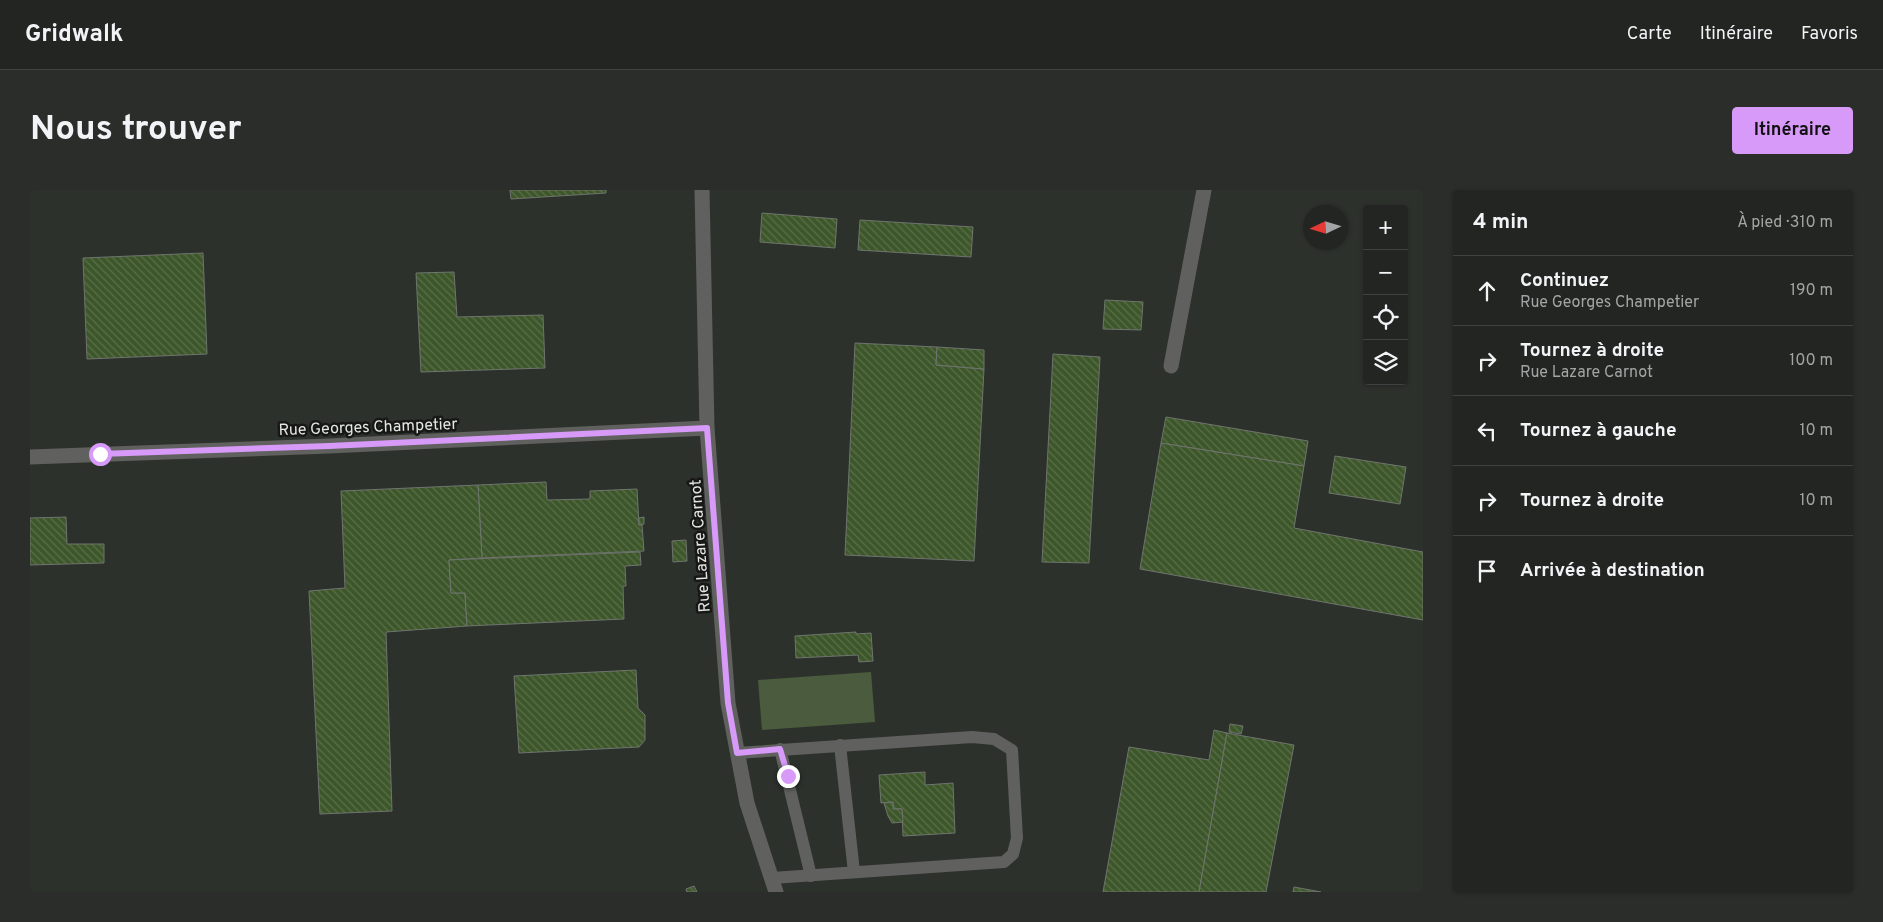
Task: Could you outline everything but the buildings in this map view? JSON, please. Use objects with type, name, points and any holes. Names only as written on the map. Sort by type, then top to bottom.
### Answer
[{"type":"street","name":"Rue Lazare Carnot","points":[[702,190],[707,428],[728,703],[747,803],[774,885]]},
{"type":"street","points":[[1171,366],[1204,190]]},
{"type":"street","name":"Rue Georges Champetier","points":[[30,457],[329,446],[707,428]]},
{"type":"lane","points":[[737,753],[972,737],[994,739],[1012,750],[1018,838],[1013,854],[1004,862],[812,876],[774,885]]},
{"type":"lane","points":[[840,746],[854,872]]},
{"type":"lane","points":[[780,749],[812,876]]},
{"type":"green space","points":[[871,672],[875,722],[762,730],[758,680]]},
{"type":"route","points":[[100,454],[329,446],[707,428],[728,703],[737,753],[780,749],[788,776]]}]
